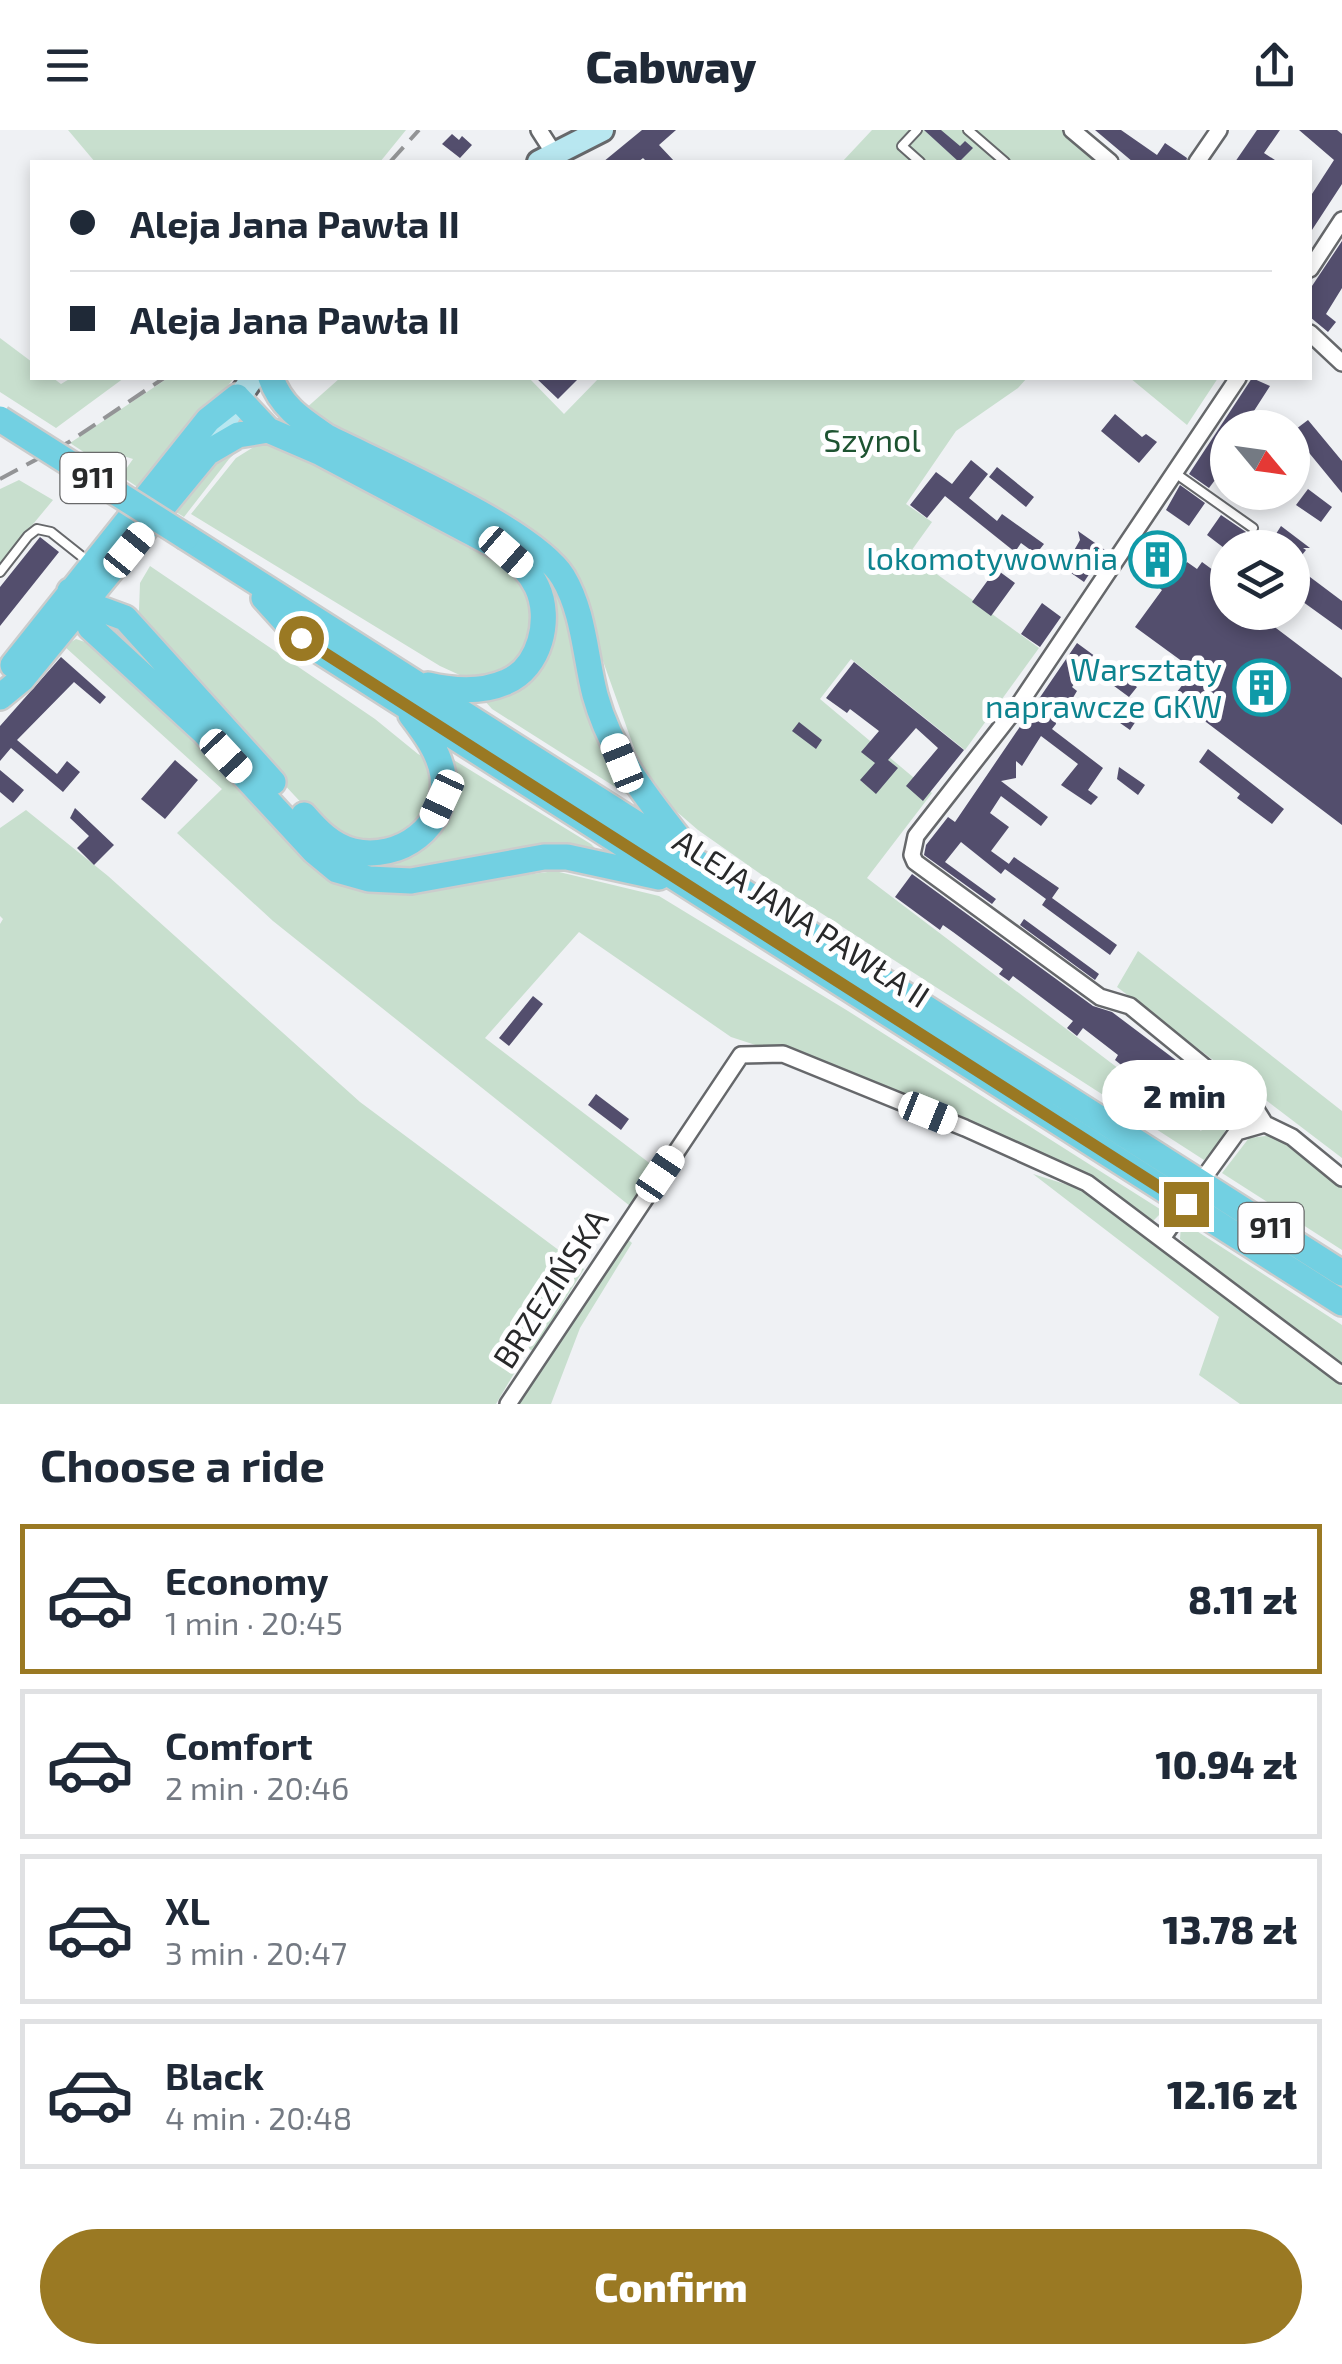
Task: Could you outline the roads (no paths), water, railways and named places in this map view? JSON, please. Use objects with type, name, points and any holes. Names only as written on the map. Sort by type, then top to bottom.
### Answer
[{"type":"main road","points":[[547,159],[602,130]]},
{"type":"main road","points":[[273,380],[282,404]]},
{"type":"main road","points":[[245,387],[282,404],[327,436],[510,531],[540,552],[562,575],[576,603],[596,698],[622,763],[693,874]]},
{"type":"main road","points":[[245,387],[268,430]]},
{"type":"main road","points":[[77,597],[129,550],[207,453],[245,387]]},
{"type":"main road","points":[[3,679],[22,679],[77,597],[91,564],[208,420],[245,387]]},
{"type":"main road","name":"ALEJA JANA PAWŁA II","points":[[0,419],[240,572],[301,638],[408,692],[1193,1193],[1342,1304]]},
{"type":"main road","points":[[77,597],[125,618],[322,836],[350,850],[382,853],[408,844],[430,826],[442,799],[443,774],[408,692],[474,691],[509,681],[532,660],[542,637],[544,613],[538,590],[526,569],[506,552],[319,452],[268,430],[238,435],[207,453]]},
{"type":"main road","points":[[125,618],[119,594],[129,550]]},
{"type":"main road","points":[[77,597],[90,627],[204,732],[337,870],[369,879],[411,880],[544,857],[567,857],[693,874]]},
{"type":"main road","name":"ALEJA JANA PAWŁA II","points":[[1193,1193],[1342,1273]]},
{"type":"street","points":[[539,130],[547,159]]},
{"type":"street","points":[[1072,130],[1108,160]]},
{"type":"street","points":[[1198,160],[1220,130]]},
{"type":"street","points":[[1312,266],[1342,220]]},
{"type":"street","points":[[1312,335],[1342,363]]},
{"type":"street","points":[[1237,380],[1020,703],[916,836],[912,855],[915,862],[1100,997],[1130,1006],[1255,1108],[1265,1124],[1292,1137],[1342,1178]]},
{"type":"street","name":"BRZEZIŃSKA","points":[[508,1404],[741,1055],[783,1054],[965,1128],[1087,1182],[1163,1237]]},
{"type":"street","points":[[1265,1124],[1237,1132],[1163,1237],[1342,1375]]},
{"type":"lane","points":[[917,130],[902,146],[918,160]]},
{"type":"lane","points":[[968,130],[1002,160]]},
{"type":"lane","points":[[1175,472],[1253,528]]},
{"type":"lane","points":[[0,572],[37,530],[51,532],[91,564]]},
{"type":"railway","points":[[392,160],[419,130]]},
{"type":"railway","points":[[0,479],[69,442],[161,380]]},
{"type":"place","name":"lokomotywownia","points":[[1157,559]]},
{"type":"place","name":"Warsztaty naprawcze GKW","points":[[1261,688]]},
{"type":"park label","name":"Szynol","points":[[872,441]]}]
